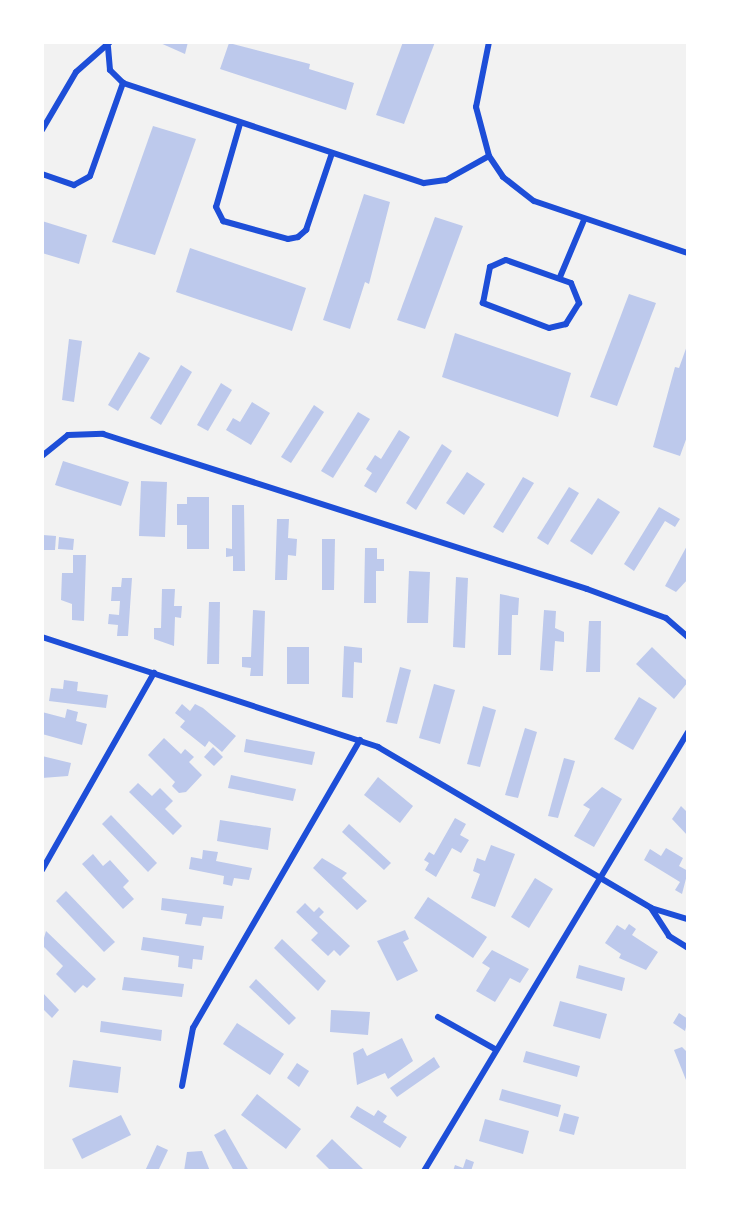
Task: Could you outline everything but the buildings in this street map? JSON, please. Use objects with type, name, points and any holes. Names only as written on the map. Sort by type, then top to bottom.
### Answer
[{"type":"street","points":[[489,42],[476,106],[489,156],[519,192],[584,220],[688,253]]},
{"type":"street","points":[[109,44],[110,70],[123,83],[332,153],[435,183],[489,156]]},
{"type":"street","points":[[42,130],[76,72],[109,44]]},
{"type":"street","points":[[42,174],[74,185],[90,176],[123,83]]},
{"type":"street","points":[[240,124],[216,207],[223,221],[288,239],[298,237],[306,230],[332,153]]},
{"type":"street","points":[[560,277],[584,220]]},
{"type":"street","points":[[496,261],[560,277],[571,283],[579,303],[576,313],[557,328],[488,306],[480,296],[496,261]]},
{"type":"street","points":[[42,456],[68,435],[103,434],[587,590],[666,618],[688,636]]},
{"type":"street","points":[[42,637],[360,740],[651,908],[688,919]]},
{"type":"street","points":[[42,870],[154,673]]},
{"type":"street","points":[[424,1171],[598,877],[688,732]]},
{"type":"street","points":[[182,1086],[193,1028],[360,740]]},
{"type":"street","points":[[651,908],[669,936],[688,948]]},
{"type":"street","points":[[438,1017],[495,1049]]}]
